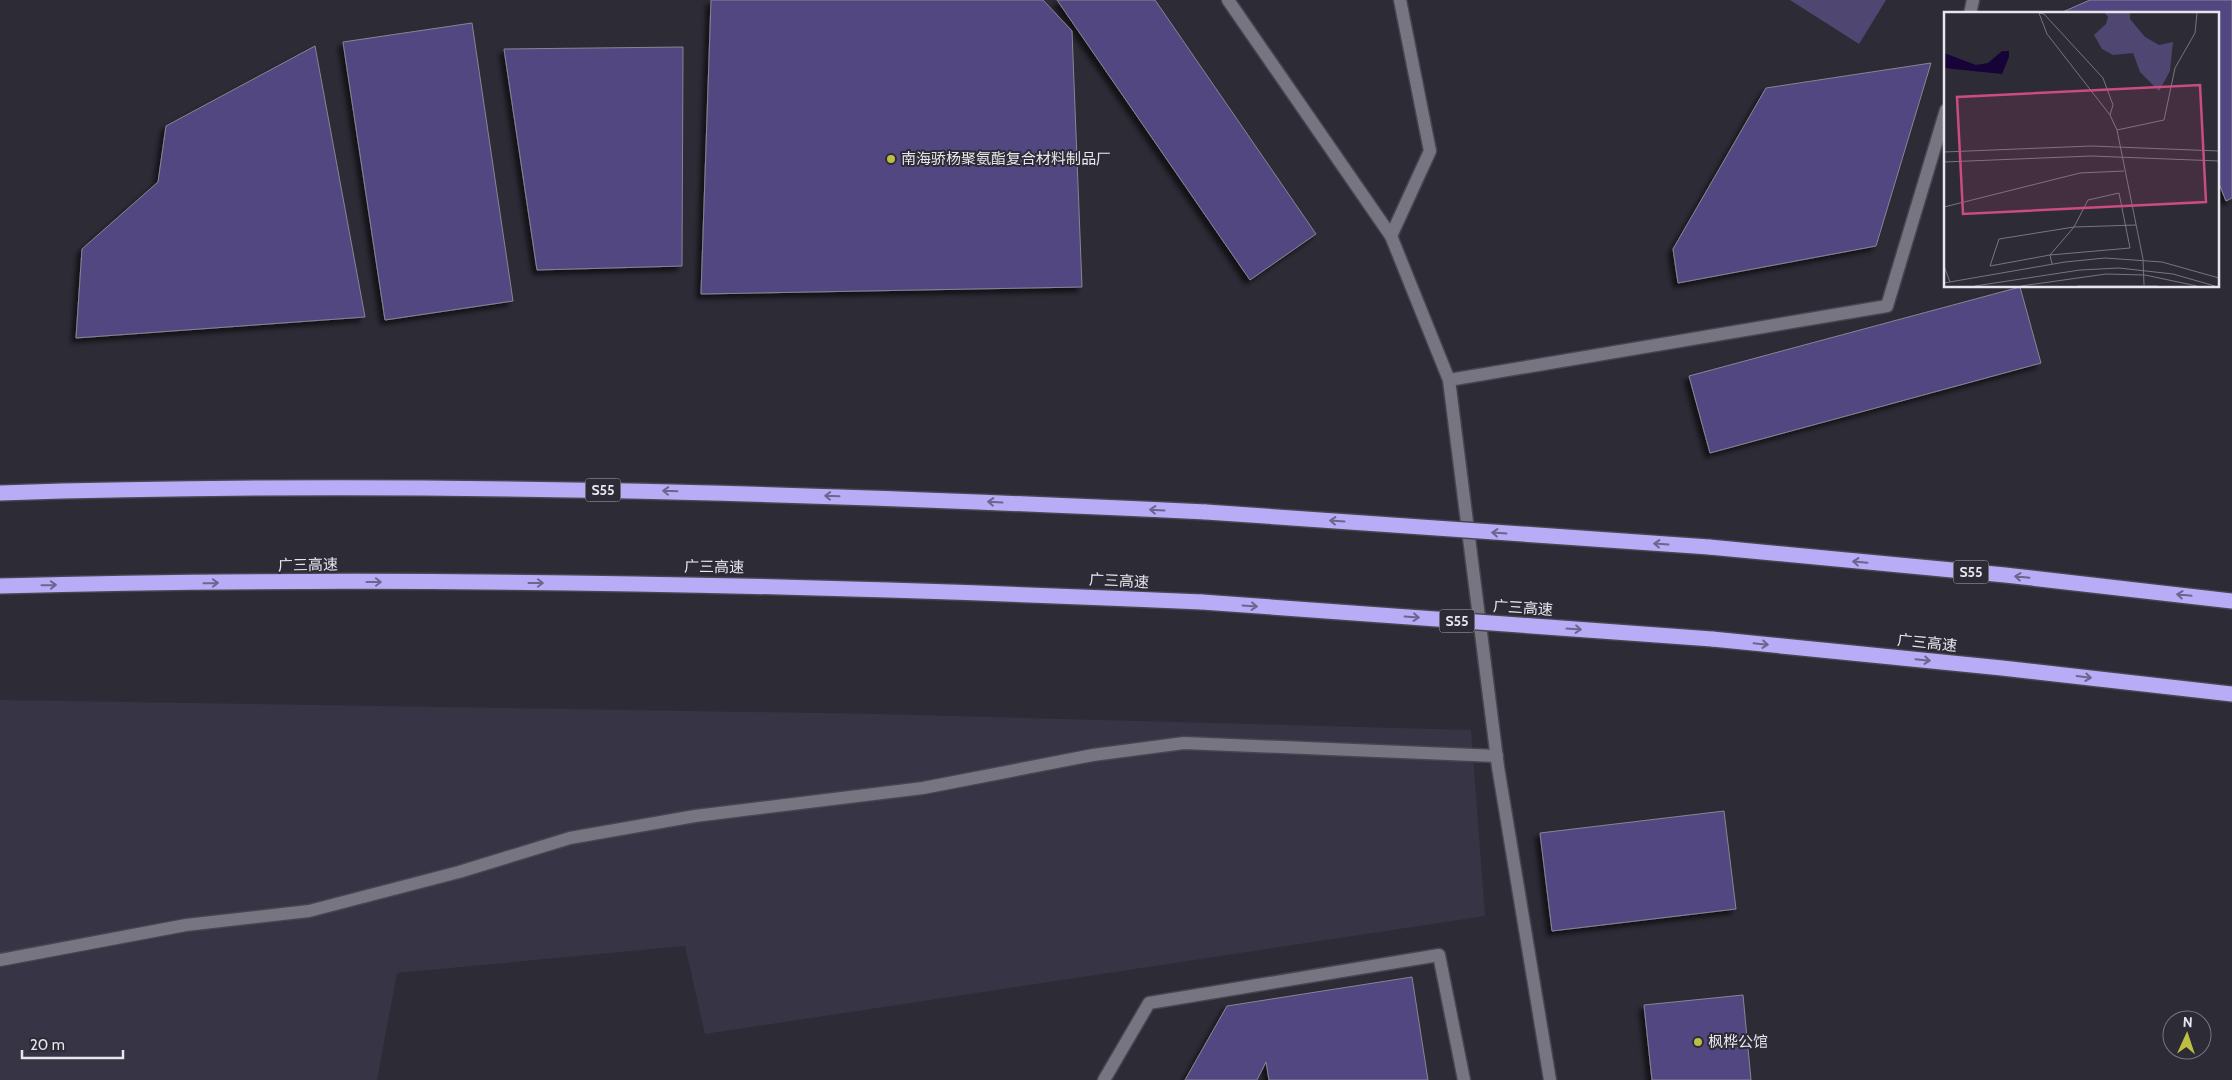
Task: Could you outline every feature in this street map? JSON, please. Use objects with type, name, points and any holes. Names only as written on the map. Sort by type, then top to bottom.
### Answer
[{"type":"highway","name":"S55","points":[[0,493],[342,489],[648,491],[953,500],[1206,512],[1710,547],[2005,575],[2232,601]]},
{"type":"highway","name":"广三高速","points":[[0,586],[342,582],[650,583],[955,591],[1202,602],[1712,639],[2002,668],[2232,694]]},
{"type":"street","points":[[1228,0],[1391,236],[1449,380],[1497,756],[1550,1080]]},
{"type":"street","points":[[1391,236],[1430,150],[1400,0]]},
{"type":"street","points":[[1449,380],[1887,306],[1944,117]]},
{"type":"street","points":[[0,960],[186,925],[310,910],[459,872],[570,838],[695,816],[923,788],[1094,755],[1184,743],[1497,756]]},
{"type":"street","points":[[1104,1080],[1149,1003],[1440,955],[1464,1080]]},
{"type":"shaded area","points":[[1790,0],[1886,0],[1859,44]]},
{"type":"shaded area","points":[[0,700],[880,714],[1471,730],[1485,916],[705,1034],[685,946],[397,973],[377,1080],[0,1080]]},
{"type":"building","name":"南海骄杨聚氨酯复合材料制品厂","points":[[711,0],[1043,0],[1072,31],[1082,287],[701,294]]},
{"type":"building","points":[[1057,0],[1155,0],[1316,234],[1250,280]]},
{"type":"building","points":[[2090,0],[2232,0],[2232,198],[2226,201],[2220,186],[2220,12],[2063,12]]},
{"type":"building","points":[[472,23],[513,301],[385,320],[343,42]]},
{"type":"building","points":[[315,46],[365,317],[76,338],[82,249],[158,182],[166,126]]},
{"type":"building","points":[[683,47],[682,266],[537,270],[504,49]]},
{"type":"building","points":[[1931,63],[1876,246],[1678,283],[1673,249],[1766,88]]},
{"type":"building","points":[[2016,288],[2020,288],[2041,363],[1710,453],[1689,376]]},
{"type":"building","points":[[1724,811],[1736,909],[1552,931],[1540,833]]},
{"type":"building","points":[[1412,977],[1428,1080],[1269,1080],[1266,1062],[1257,1080],[1185,1080],[1227,1006]]},
{"type":"building","name":"枫桦公馆","points":[[1743,995],[1751,1080],[1652,1080],[1644,1005]]},
{"type":"place","name":"南海骄杨聚氨酯复合材料制品厂","points":[[891,159]]},
{"type":"place","name":"枫桦公馆","points":[[1698,1042]]}]
